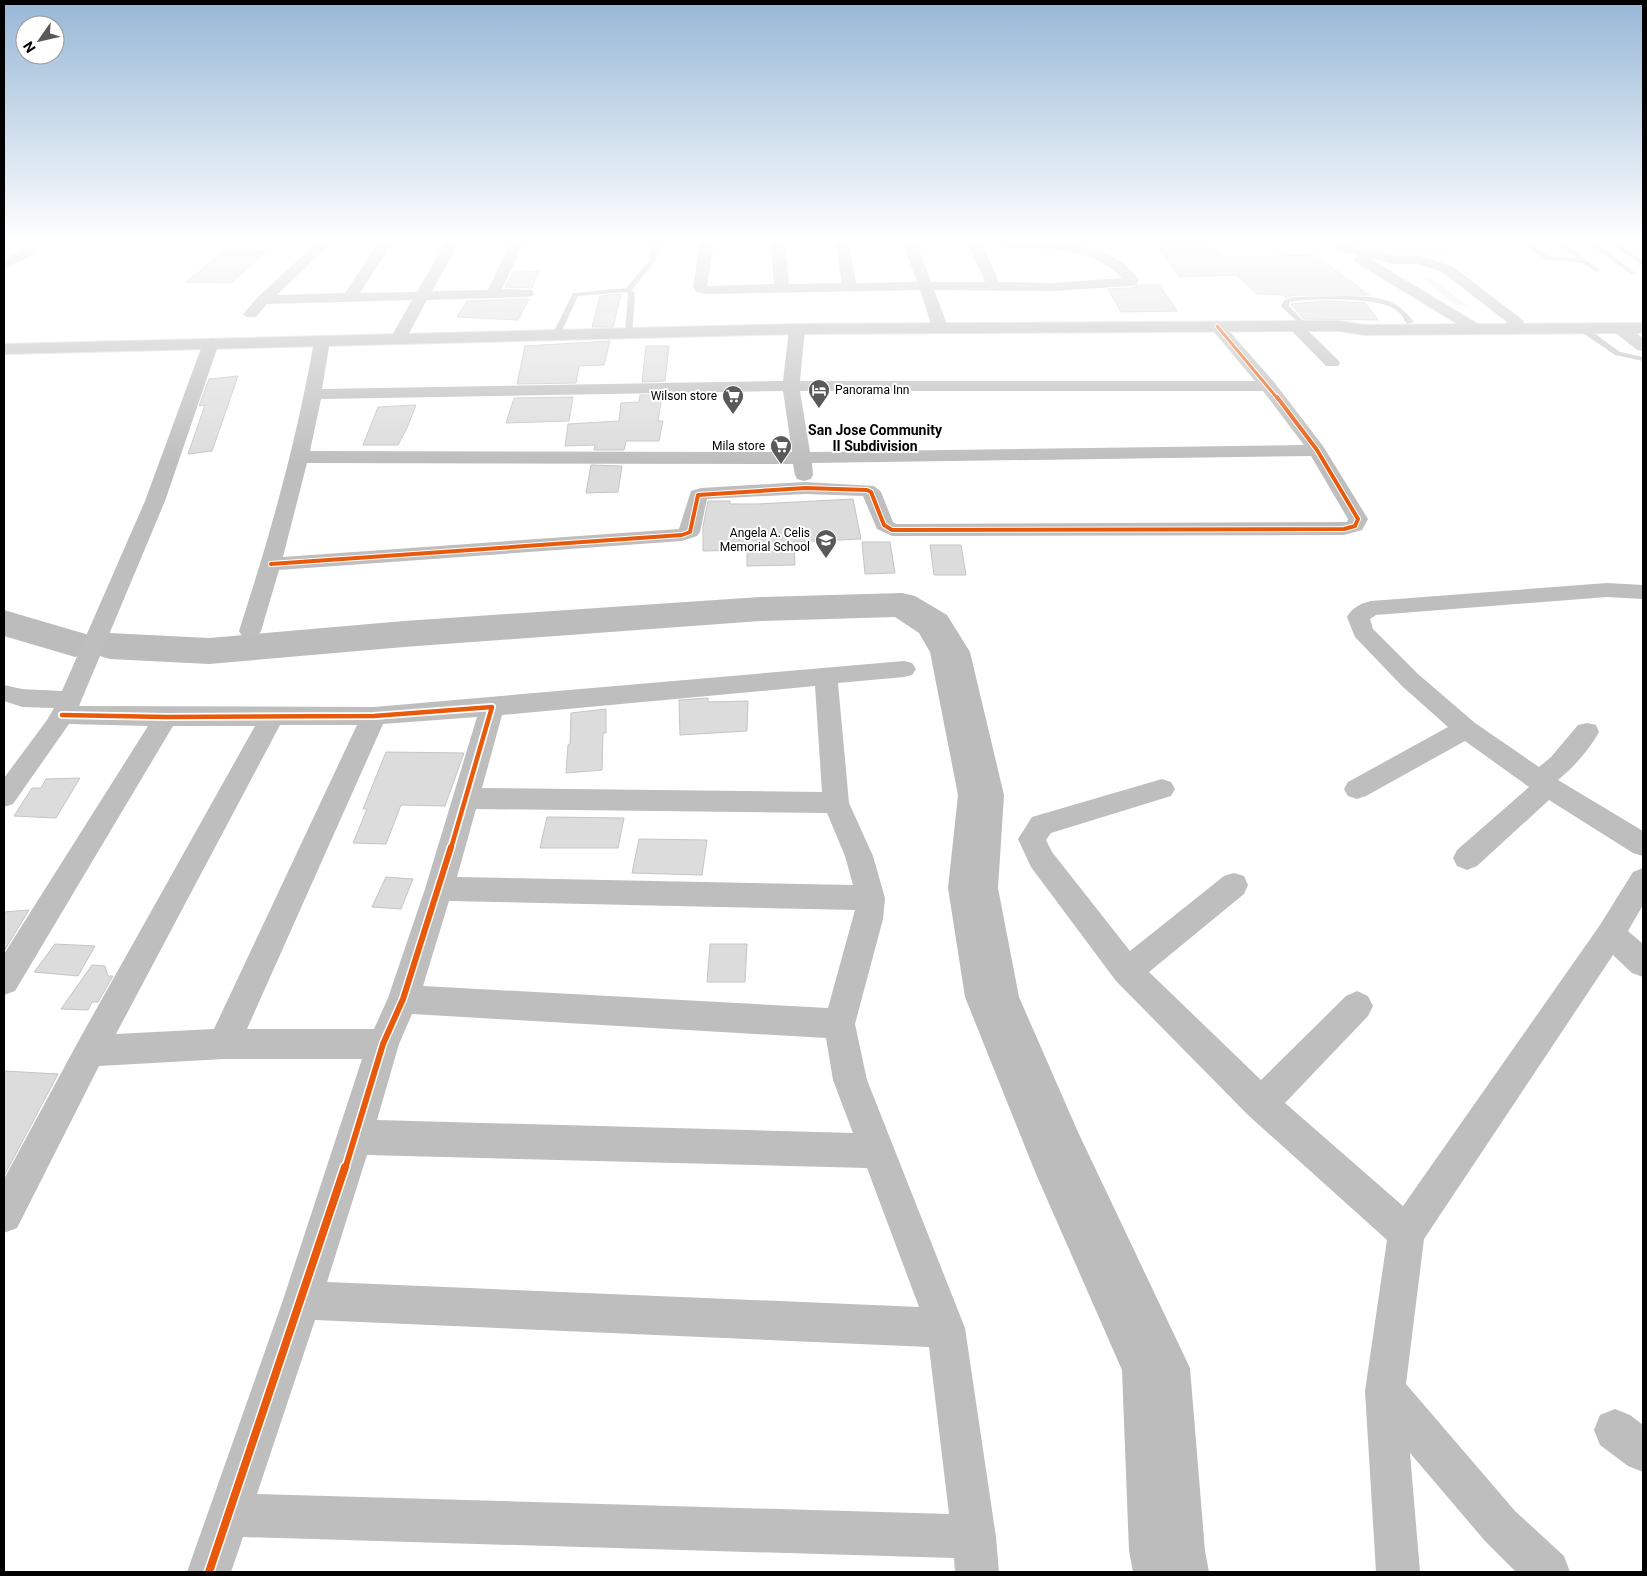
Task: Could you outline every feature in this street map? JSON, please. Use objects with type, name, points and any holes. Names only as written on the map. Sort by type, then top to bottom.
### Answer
[{"type":"main road","points":[[1452,317],[1476,329]]},
{"type":"main road","points":[[1504,317],[1514,325]]},
{"type":"main road","points":[[4,349],[940,327],[1339,326],[1365,330],[1476,329],[1514,325],[1643,319]]},
{"type":"main road","points":[[1339,326],[1357,322],[1461,322],[1583,329],[1643,328]]},
{"type":"main road","points":[[1619,328],[1643,346]]},
{"type":"street","points":[[398,339],[411,317]]},
{"type":"street","points":[[936,317],[940,327]]},
{"type":"street","points":[[271,564],[682,535],[690,532],[698,495],[703,493],[805,488],[867,490],[870,492],[884,525],[892,530],[1344,529],[1355,526],[1358,519],[1317,450],[1268,386],[1217,326]]},
{"type":"street","points":[[1299,326],[1332,363]]},
{"type":"street","points":[[797,329],[792,386],[805,488]]},
{"type":"street","points":[[250,631],[271,564],[300,457],[314,394],[322,341]]},
{"type":"street","points":[[5,795],[66,707],[155,501],[211,344]]},
{"type":"street","points":[[314,394],[792,386],[1268,386]]},
{"type":"street","points":[[300,457],[802,458],[1317,450]]},
{"type":"street","points":[[1643,592],[1607,590],[1371,608],[1358,618],[1363,632],[1410,680],[1466,729],[1543,784],[1643,845]]},
{"type":"street","points":[[4,694],[66,707],[166,717],[374,716],[826,678],[904,669]]},
{"type":"street","points":[[229,1515],[976,1555],[946,1328],[850,1080],[838,1024],[868,919],[871,898],[859,856],[836,803],[826,678]]},
{"type":"street","points":[[209,1572],[302,1300],[383,1044],[403,999],[439,889],[492,707]]},
{"type":"street","points":[[4,1215],[90,1051],[272,716]]},
{"type":"street","points":[[224,1044],[374,716]]},
{"type":"street","points":[[4,981],[166,717]]},
{"type":"street","points":[[1356,789],[1466,729]]},
{"type":"street","points":[[1467,858],[1543,784],[1587,732]]},
{"type":"street","points":[[1162,789],[1042,825],[1032,839],[1041,859],[1126,971],[1262,1104],[1406,1233]]},
{"type":"street","points":[[464,798],[836,803]]},
{"type":"street","points":[[1398,1572],[1385,1391],[1406,1233],[1610,934],[1643,880]]},
{"type":"street","points":[[1126,971],[1234,885]]},
{"type":"street","points":[[439,889],[871,898]]},
{"type":"street","points":[[1610,934],[1643,963]]},
{"type":"street","points":[[403,999],[838,1024]]},
{"type":"street","points":[[1262,1104],[1357,1006]]},
{"type":"street","points":[[90,1051],[224,1044],[383,1044]]},
{"type":"street","points":[[355,1137],[876,1151]]},
{"type":"street","points":[[302,1300],[946,1328]]},
{"type":"street","points":[[1385,1391],[1500,1526],[1548,1572]]},
{"type":"lane","points":[[556,335],[565,317]]},
{"type":"lane","points":[[629,333],[630,317]]},
{"type":"lane","points":[[1292,317],[1299,326]]},
{"type":"lane","points":[[1405,317],[1410,322]]},
{"type":"lane","points":[[1583,329],[1619,356],[1643,359]]},
{"type":"building","points":[[457,317],[520,317],[518,320]]},
{"type":"building","points":[[595,317],[616,317],[613,327],[592,327]]},
{"type":"building","points":[[1302,317],[1375,317],[1378,320],[1304,319]]},
{"type":"building","points":[[610,341],[604,365],[579,366],[576,383],[517,384],[525,346]]},
{"type":"building","points":[[646,346],[669,346],[665,381],[642,382]]},
{"type":"building","points":[[238,376],[212,451],[188,454],[205,405],[199,406],[209,379]]},
{"type":"building","points":[[640,395],[662,395],[658,421],[663,421],[659,441],[626,441],[624,450],[594,450],[595,445],[565,446],[568,424],[619,421],[621,403],[639,402]]},
{"type":"building","points":[[573,397],[569,421],[506,423],[514,398]]},
{"type":"building","points":[[416,405],[398,445],[363,445],[378,407]]},
{"type":"building","points":[[591,465],[622,466],[618,492],[586,493]]},
{"type":"building","points":[[853,499],[861,539],[794,542],[795,565],[747,566],[747,550],[703,551],[703,526],[708,501],[730,501],[730,504],[757,504]]},
{"type":"building","points":[[862,542],[890,542],[895,573],[865,574]]},
{"type":"building","points":[[930,545],[961,545],[966,575],[934,575]]},
{"type":"building","points":[[708,698],[708,702],[748,701],[747,731],[680,735],[679,700]]},
{"type":"building","points":[[606,709],[606,733],[603,733],[602,770],[566,773],[568,745],[570,744],[571,713]]},
{"type":"building","points":[[386,752],[464,753],[445,806],[401,805],[386,844],[353,843],[367,809],[363,809]]},
{"type":"building","points":[[80,778],[56,818],[14,816],[32,788],[41,788],[46,779]]},
{"type":"building","points":[[547,817],[624,818],[618,848],[540,848]]},
{"type":"building","points":[[639,839],[707,840],[702,875],[632,873]]},
{"type":"building","points":[[386,877],[413,879],[401,909],[372,907]]},
{"type":"building","points":[[29,910],[4,951],[4,912]]},
{"type":"building","points":[[55,944],[95,946],[78,976],[34,972]]},
{"type":"building","points":[[710,944],[747,944],[745,982],[707,982]]},
{"type":"building","points":[[92,965],[105,966],[108,976],[113,976],[98,1002],[92,1002],[88,1010],[61,1009]]},
{"type":"building","points":[[4,1071],[58,1074],[4,1176]]},
{"type":"waterway","points":[[110,646],[209,651],[404,634],[760,609],[902,605],[933,624],[950,652],[981,795],[973,888],[992,997],[1057,1153],[1156,1368],[1167,1551],[1171,1572]]},
{"type":"waterway","points":[[4,623],[75,644]]},
{"type":"cycle path","points":[[271,564],[682,535],[690,532],[698,495],[805,488],[867,490],[871,492],[884,525],[892,530],[1344,529],[1355,526],[1358,519],[1317,450],[1268,386],[1217,326]]},
{"type":"cycle path","points":[[62,715],[166,717],[374,716],[492,707],[439,889],[403,999],[383,1044],[302,1300],[209,1572]]},
{"type":"place","name":"Panorama Inn","points":[[819,409]]},
{"type":"place","name":"Wilson store","points":[[733,415]]},
{"type":"place","name":"Mila store","points":[[781,465]]},
{"type":"place","name":"Angela A. Celis Memorial School","points":[[826,559]]},
{"type":"district","name":"San Jose Community II Subdivision","points":[[875,438]]}]
